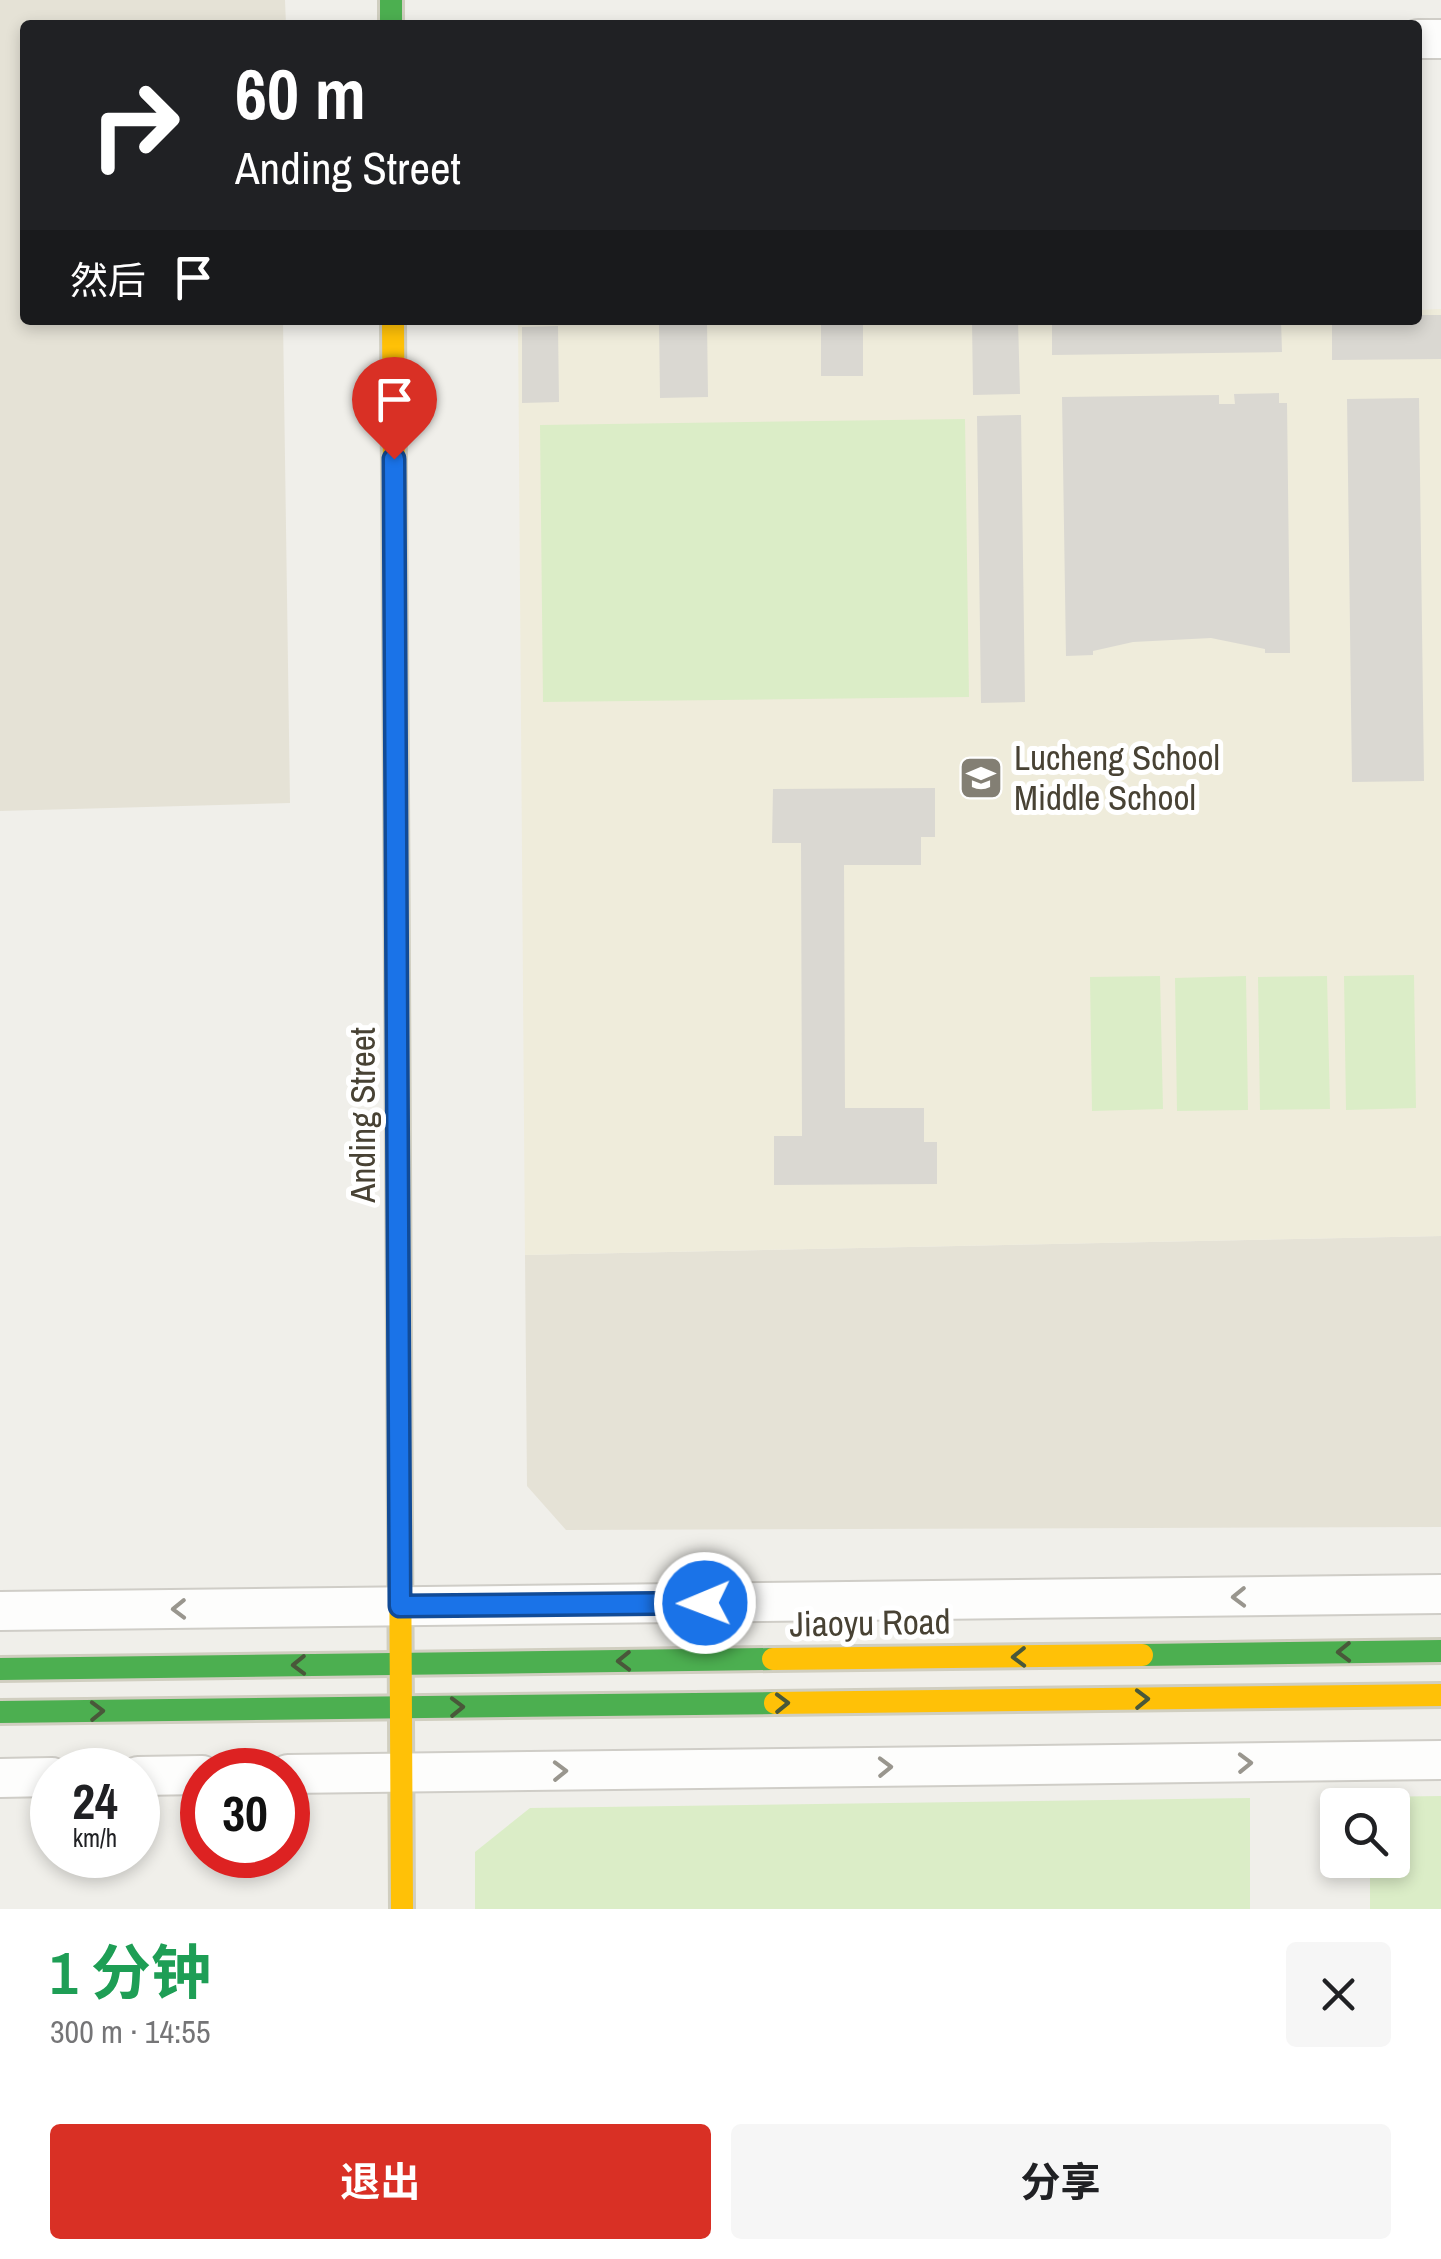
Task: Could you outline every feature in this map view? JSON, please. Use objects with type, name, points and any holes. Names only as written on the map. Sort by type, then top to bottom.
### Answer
[{"type":"main road","name":"Anding Street","points":[[393,325],[402,1909]]},
{"type":"main road","name":"Jiaoyu Road","points":[[0,1669],[1441,1651]]},
{"type":"main road","points":[[0,1712],[1441,1695]]},
{"type":"street","points":[[0,1611],[1441,1594]]},
{"type":"street","points":[[310,1774],[1441,1760]]},
{"type":"street","points":[[0,1778],[30,1777]]},
{"type":"shaded area","points":[[0,0],[285,0],[286,20],[20,20],[20,325],[283,325],[290,803],[0,811]]},
{"type":"shaded area","name":"Lucheng School Middle School","points":[[1441,309],[1441,1236],[525,1255],[518,325],[1422,325],[1422,310]]},
{"type":"shaded area","points":[[1441,1236],[1441,1527],[566,1530],[527,1486],[525,1255]]},
{"type":"green space","points":[[965,419],[969,697],[543,702],[540,425]]},
{"type":"green space","points":[[1414,975],[1416,1108],[1346,1110],[1344,976]]},
{"type":"green space","points":[[1160,976],[1163,1109],[1092,1111],[1090,977]]},
{"type":"green space","points":[[1246,976],[1248,1110],[1177,1111],[1175,978]]},
{"type":"green space","points":[[1327,976],[1330,1109],[1260,1110],[1258,977]]},
{"type":"green space","points":[[1410,1796],[1441,1796],[1441,1909],[1370,1909],[1370,1878],[1410,1878]]},
{"type":"green space","points":[[1250,1798],[1250,1909],[475,1909],[475,1852],[530,1808]]},
{"type":"building","points":[[1422,315],[1441,315],[1441,359],[1332,360],[1332,325],[1422,325]]},
{"type":"building","points":[[659,325],[707,325],[708,397],[660,398]]},
{"type":"building","points":[[821,325],[863,325],[863,376],[821,376]]},
{"type":"building","points":[[972,325],[1018,325],[1020,394],[973,395]]},
{"type":"building","points":[[1052,325],[1281,325],[1282,352],[1052,355]]},
{"type":"building","points":[[558,326],[559,402],[522,403],[522,327]]},
{"type":"building","points":[[1279,393],[1279,403],[1287,403],[1290,653],[1265,653],[1265,649],[1211,638],[1133,642],[1093,651],[1093,655],[1066,656],[1062,397],[1219,395],[1219,404],[1235,404],[1234,394]]},
{"type":"building","points":[[1419,398],[1424,781],[1352,782],[1347,399]]},
{"type":"building","points":[[1021,415],[1025,702],[981,703],[977,416]]},
{"type":"building","points":[[935,788],[935,837],[921,837],[921,865],[844,865],[845,1108],[924,1108],[924,1142],[937,1142],[937,1184],[774,1185],[774,1136],[802,1136],[801,843],[772,843],[773,789]]},
{"type":"traffic: fast","points":[[391,0],[391,20]]},
{"type":"traffic: fast","points":[[396,790],[400,1529]]},
{"type":"traffic: fast","points":[[1142,1655],[1441,1651]]},
{"type":"traffic: fast","points":[[0,1669],[773,1659]]},
{"type":"traffic: fast","points":[[0,1712],[775,1703]]},
{"type":"traffic: slow","points":[[393,325],[396,790]]},
{"type":"traffic: slow","points":[[400,1529],[402,1909]]},
{"type":"traffic: slow","points":[[773,1659],[1142,1655]]},
{"type":"traffic: slow","points":[[775,1703],[1441,1695]]},
{"type":"place","name":"Lucheng School Middle School","points":[[981,778]]},
{"type":"route","points":[[394,459],[400,1606],[705,1603]]}]
